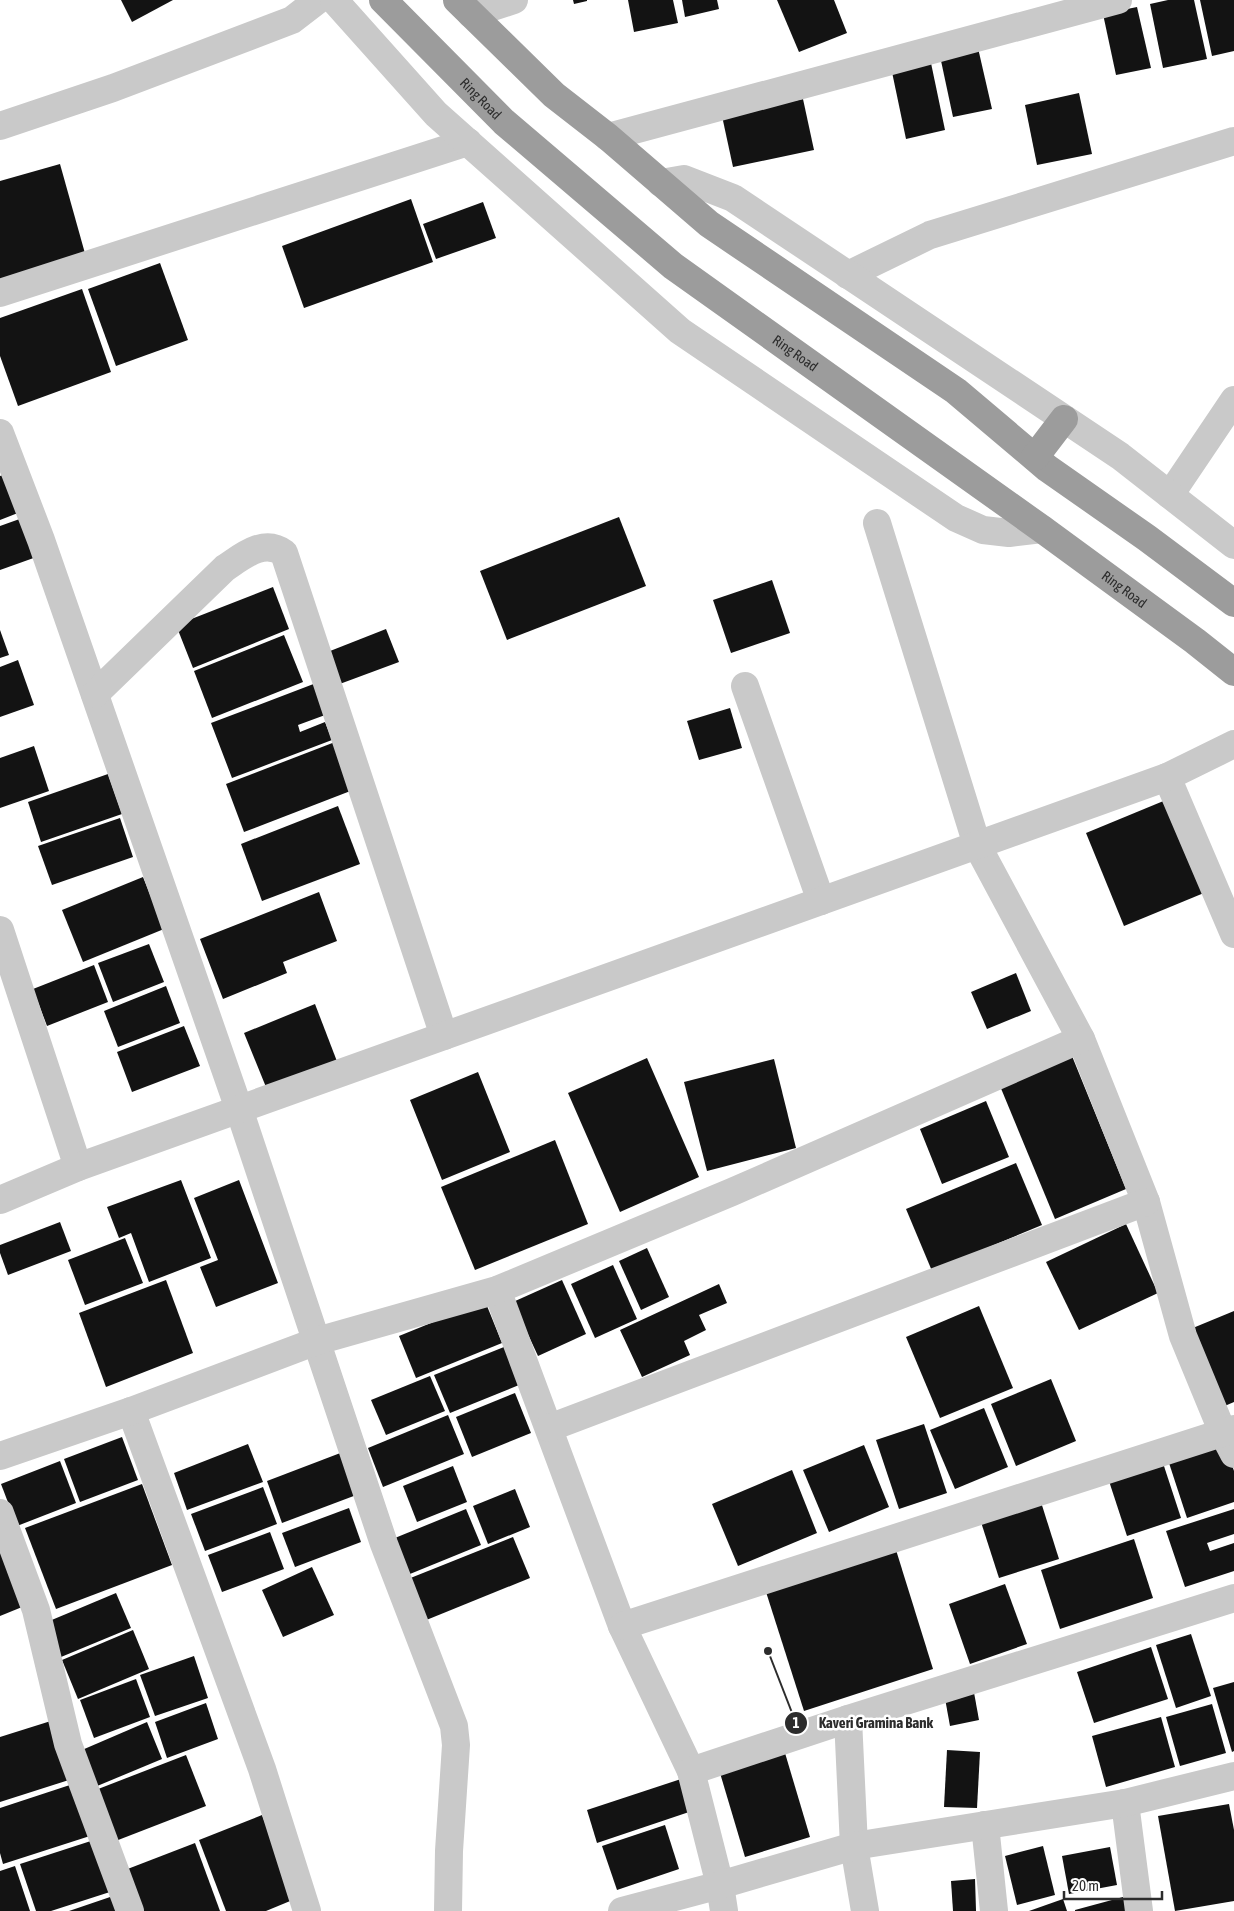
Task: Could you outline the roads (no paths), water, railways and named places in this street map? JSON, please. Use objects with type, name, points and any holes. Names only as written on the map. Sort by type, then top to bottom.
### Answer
[{"type":"highway","name":"Ring Road","points":[[383,0],[504,122],[673,266],[1042,529],[1195,641],[1234,672]]},
{"type":"highway","points":[[464,7],[554,95],[608,137],[709,224],[956,391],[1047,468],[1147,538],[1234,603]]},
{"type":"highway","points":[[1035,457],[1064,419]]},
{"type":"street","points":[[0,126],[114,88],[292,20],[318,0]]},
{"type":"street","points":[[334,0],[436,114],[680,331],[956,518],[983,530],[1009,533],[1042,529]]},
{"type":"street","points":[[464,7],[514,0]]},
{"type":"street","points":[[608,137],[1118,0]]},
{"type":"street","points":[[848,276],[930,235],[1234,141]]},
{"type":"street","points":[[0,293],[468,142]]},
{"type":"street","points":[[661,183],[684,179],[734,198],[1120,456],[1234,545]]},
{"type":"street","points":[[1170,495],[1234,400]]},
{"type":"street","points":[[0,433],[41,540],[239,1109],[384,1544],[454,1726],[456,1745],[449,1851],[448,1911]]},
{"type":"street","points":[[622,1626],[1230,1439],[1183,1336],[1146,1202],[1081,1039],[977,845],[877,523]]},
{"type":"street","points":[[95,694],[225,568],[247,554],[263,547],[276,548],[284,554],[444,1036]]},
{"type":"street","points":[[745,686],[821,901]]},
{"type":"street","points":[[0,1200],[78,1167],[1167,777],[1234,744]]},
{"type":"street","points":[[1167,777],[1234,934]]},
{"type":"street","points":[[0,930],[78,1167]]},
{"type":"street","points":[[0,1456],[131,1411],[317,1341],[497,1290],[732,1192],[1081,1039]]},
{"type":"street","points":[[548,1428],[1146,1202]]},
{"type":"street","points":[[497,1290],[622,1626],[691,1771],[722,1898]]},
{"type":"street","points":[[131,1411],[262,1769],[307,1911]]},
{"type":"street","points":[[0,1513],[36,1610],[68,1744],[130,1911]]},
{"type":"street","points":[[691,1771],[848,1719],[1234,1598]]},
{"type":"street","points":[[848,1719],[854,1846],[865,1911]]},
{"type":"street","points":[[622,1911],[722,1898],[854,1846],[1126,1803],[1234,1776]]},
{"type":"street","points":[[1126,1803],[1139,1911]]},
{"type":"street","points":[[984,1825],[994,1911]]},
{"type":"place","name":"Kaveri Gramina Bank","points":[[768,1651]]}]
